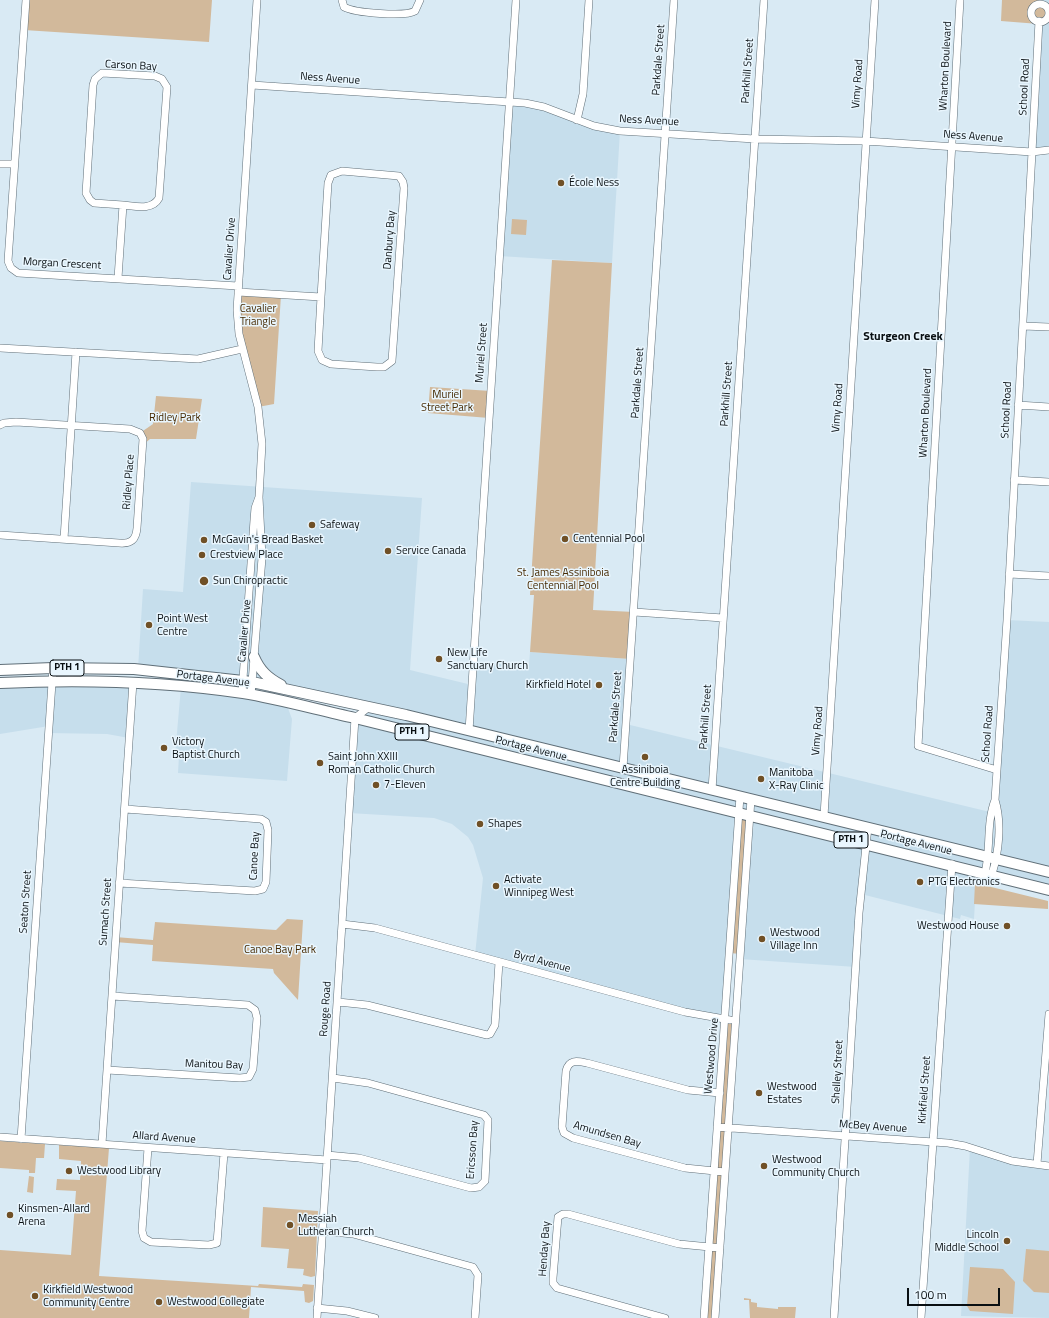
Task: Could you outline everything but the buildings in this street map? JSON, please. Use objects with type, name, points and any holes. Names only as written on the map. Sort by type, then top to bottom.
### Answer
[{"type":"highway","points":[[254,657],[259,668],[267,676],[289,690]]},
{"type":"highway","name":"Portage Avenue","points":[[0,670],[53,668],[134,669],[248,682],[369,707],[469,730],[1049,872]]},
{"type":"highway","name":"Portage Avenue","points":[[0,683],[52,681],[133,682],[247,694],[356,718],[952,864],[1049,890]]},
{"type":"highway","points":[[338,714],[359,705]]},
{"type":"street","name":"Morgan Crescent","points":[[26,0],[8,261],[11,268],[18,273],[118,278],[238,289]]},
{"type":"street","name":"Cavalier Drive","points":[[248,682],[254,657],[262,558],[259,497],[261,435],[258,407],[242,349],[237,321],[257,0]]},
{"type":"street","points":[[342,0],[344,6],[354,11],[407,14],[418,8],[420,0]]},
{"type":"street","name":"Muriel Street","points":[[469,730],[516,0]]},
{"type":"street","points":[[577,120],[583,94],[590,0]]},
{"type":"street","name":"Parkdale Street","points":[[623,768],[674,0]]},
{"type":"street","name":"Parkhill Street","points":[[712,790],[764,0]]},
{"type":"street","name":"Vimy Road","points":[[824,816],[875,0]]},
{"type":"street","name":"Wharton Boulevard","points":[[960,0],[918,746],[997,770]]},
{"type":"street","name":"School Road","points":[[988,874],[993,858],[999,813],[995,800],[1009,574],[1039,21]]},
{"type":"street","name":"Carson Bay","points":[[102,74],[155,76],[162,79],[167,87],[160,198],[155,204],[150,206],[123,205],[94,203],[90,200],[86,193],[93,85],[95,79],[102,74]]},
{"type":"street","name":"Ness Avenue","points":[[252,85],[509,102],[539,106],[577,120],[612,130],[755,139],[865,141],[1032,152],[1049,150]]},
{"type":"street","points":[[0,164],[14,164]]},
{"type":"street","name":"Danbury Bay","points":[[342,171],[399,176],[403,182],[404,188],[392,361],[384,367],[377,367],[331,364],[322,360],[318,351],[321,297],[328,183],[331,176],[342,171]]},
{"type":"street","points":[[118,278],[123,205]]},
{"type":"street","points":[[238,289],[321,297]]},
{"type":"street","points":[[1023,326],[1049,327]]},
{"type":"street","points":[[0,348],[198,359],[242,349]]},
{"type":"street","points":[[64,539],[76,352]]},
{"type":"street","points":[[1018,405],[1049,407]]},
{"type":"street","name":"Ridley Place","points":[[0,425],[4,423],[16,422],[134,430],[142,436],[143,445],[138,528],[133,540],[124,543],[0,535]]},
{"type":"street","points":[[1014,480],[1049,482]]},
{"type":"street","name":"Cavalier Drive","points":[[247,694],[254,520],[255,508],[259,497]]},
{"type":"street","points":[[1009,574],[1049,576]]},
{"type":"street","points":[[634,612],[724,618]]},
{"type":"street","name":"Seaton Street","points":[[21,1138],[53,668]]},
{"type":"street","name":"Sumach Street","points":[[102,1144],[133,682]]},
{"type":"street","points":[[356,718],[369,707]]},
{"type":"street","name":"Rouge Road","points":[[317,1318],[356,718]]},
{"type":"street","name":"Westwood Drive","points":[[704,1318],[726,1019],[740,796]]},
{"type":"street","name":"Westwood Drive","points":[[715,1318],[751,799]]},
{"type":"street","name":"Canoe Bay","points":[[119,883],[254,891],[262,889],[266,882],[268,830],[266,822],[262,819],[125,809]]},
{"type":"street","name":"Shelley Street","points":[[834,1318],[859,921],[864,855],[867,844],[868,827]]},
{"type":"street","name":"Kirkfield Street","points":[[921,1318],[952,864]]},
{"type":"street","name":"Byrd Avenue","points":[[342,924],[375,928],[685,1012],[736,1021]]},
{"type":"street","points":[[338,1002],[367,1005],[487,1035],[490,1034],[495,1025],[499,962]]},
{"type":"street","name":"Manitou Bay","points":[[107,1070],[240,1078],[249,1077],[253,1069],[257,1018],[255,1010],[248,1005],[112,996]]},
{"type":"street","points":[[1037,1164],[1049,1014]]},
{"type":"street","name":"Amundsen Bay","points":[[720,1093],[693,1092],[578,1061],[568,1064],[566,1071],[562,1126],[567,1135],[686,1168],[725,1172]]},
{"type":"street","name":"Ericsson Bay","points":[[327,1157],[359,1158],[470,1188],[482,1186],[485,1179],[488,1120],[484,1115],[368,1083],[333,1078]]},
{"type":"street","name":"McBey Avenue","points":[[717,1127],[960,1145],[1006,1160],[1049,1166]]},
{"type":"street","name":"Allard Avenue","points":[[0,1137],[224,1153],[327,1157]]},
{"type":"street","points":[[148,1148],[142,1234],[145,1239],[151,1242],[209,1246],[217,1243],[224,1153]]},
{"type":"street","name":"Henday Bay","points":[[664,1318],[563,1291],[555,1287],[553,1278],[556,1224],[558,1217],[563,1214],[568,1214],[679,1244],[720,1248]]},
{"type":"street","points":[[322,1231],[359,1236],[473,1267],[478,1275],[475,1318]]},
{"type":"street","points":[[317,1308],[347,1311],[375,1318]]},
{"type":"shaded area","points":[[1039,0],[1049,0],[1049,150],[1032,152]]},
{"type":"shaded area","name":"École Ness","points":[[509,102],[524,103],[620,131],[612,263],[499,256]]},
{"type":"shaded area","points":[[191,482],[422,498],[410,670],[472,685],[473,663],[529,665],[530,652],[630,659],[626,724],[990,812],[995,800],[1007,620],[1049,622],[1049,890],[978,871],[974,919],[961,915],[960,919],[861,894],[856,967],[740,959],[739,812],[726,1019],[475,955],[483,878],[473,845],[468,837],[452,824],[434,818],[349,813],[355,718],[368,707],[252,682],[138,669],[143,589],[183,592]]},
{"type":"shaded area","points":[[133,682],[129,738],[107,734],[48,733],[49,726],[0,734],[0,683]]},
{"type":"shaded area","points":[[181,687],[286,703],[292,719],[287,781],[178,773],[179,756],[175,755]]},
{"type":"shaded area","name":"Lincoln Middle School","points":[[970,1148],[995,1157],[1049,1166],[1049,1318],[961,1316]]},
{"type":"green space","points":[[26,0],[212,0],[209,42],[24,30]]},
{"type":"green space","points":[[1002,0],[1039,0],[1039,4],[1047,8],[1049,14],[1045,19],[1039,21],[1039,24],[1001,21]]},
{"type":"green space","points":[[512,219],[527,220],[526,235],[511,234]]},
{"type":"green space","name":"St. James Assiniboia Centennial Pool","points":[[552,260],[612,263],[593,610],[634,612],[630,659],[530,652],[534,595],[530,595]]},
{"type":"green space","name":"Cavalier Triangle","points":[[238,292],[281,295],[274,404],[258,407],[242,349]]},
{"type":"green space","name":"Muriel Street Park","points":[[430,387],[491,391],[489,418],[428,413]]},
{"type":"green space","name":"Ridley Park","points":[[156,396],[202,399],[196,439],[150,439],[143,445],[140,433],[153,424]]},
{"type":"green space","points":[[739,812],[750,815],[740,954],[730,953]]},
{"type":"green space","points":[[975,883],[1048,901],[1048,909],[974,904]]},
{"type":"green space","name":"Canoe Bay Park","points":[[287,919],[303,920],[298,1000],[274,973],[273,969],[152,961],[153,945],[115,942],[115,937],[153,940],[155,922],[276,930]]},
{"type":"green space","points":[[726,1019],[736,1021],[715,1318],[704,1318]]},
{"type":"green space","points":[[0,1141],[45,1144],[44,1158],[36,1158],[35,1173],[29,1173],[29,1170],[0,1168]]},
{"type":"green space","points":[[59,1145],[109,1148],[99,1276],[258,1286],[259,1284],[302,1287],[303,1284],[314,1285],[313,1301],[309,1303],[305,1302],[304,1291],[251,1287],[249,1318],[0,1318],[0,1250],[71,1255],[76,1191],[56,1190],[57,1179],[80,1180],[81,1161],[59,1159]]},
{"type":"green space","points":[[29,1176],[34,1177],[33,1193],[27,1192]]},
{"type":"green space","points":[[263,1207],[318,1211],[315,1276],[311,1277],[303,1275],[304,1269],[287,1268],[289,1249],[261,1247]]},
{"type":"green space","points":[[1026,1249],[1049,1251],[1049,1293],[1034,1292],[1023,1281]]},
{"type":"green space","points":[[970,1267],[1003,1269],[1015,1282],[1013,1314],[970,1311],[967,1306]]},
{"type":"green space","points":[[744,1298],[751,1299],[751,1302],[757,1303],[757,1307],[778,1309],[778,1307],[796,1307],[795,1318],[750,1318],[749,1300],[744,1300]]},
{"type":"place","name":"École Ness","points":[[561,183]]},
{"type":"place","name":"Safeway","points":[[312,525]]},
{"type":"place","name":"Centennial Pool","points":[[565,539]]},
{"type":"place","name":"McGavin's Bread Basket","points":[[204,540]]},
{"type":"place","name":"Service Canada","points":[[388,551]]},
{"type":"place","name":"Crestview Place","points":[[202,555]]},
{"type":"place","name":"Sun Chiropractic","points":[[204,581]]},
{"type":"place","name":"Point West Centre","points":[[149,625]]},
{"type":"place","name":"New Life Sanctuary Church","points":[[439,659]]},
{"type":"place","name":"Kirkfield Hotel","points":[[599,685]]},
{"type":"place","name":"Victory Baptist Church","points":[[164,748]]},
{"type":"place","name":"Assiniboia Centre Building","points":[[645,757]]},
{"type":"place","name":"Saint John XXIII Roman Catholic Church","points":[[320,763]]},
{"type":"place","name":"Manitoba X-Ray Clinic","points":[[761,779]]},
{"type":"place","name":"7-Eleven","points":[[376,785]]},
{"type":"place","name":"Shapes","points":[[480,824]]},
{"type":"place","name":"PTG Electronics","points":[[920,882]]},
{"type":"place","name":"Activate Winnipeg West","points":[[496,886]]},
{"type":"place","name":"Westwood House","points":[[1007,926]]},
{"type":"place","name":"Westwood Village Inn","points":[[762,939]]},
{"type":"place","name":"Westwood Estates","points":[[759,1093]]},
{"type":"place","name":"Westwood Community Church","points":[[764,1166]]},
{"type":"place","name":"Westwood Library","points":[[69,1171]]},
{"type":"place","name":"Kinsmen-Allard Arena","points":[[10,1215]]},
{"type":"place","name":"Messiah Lutheran Church","points":[[290,1225]]},
{"type":"place","name":"Lincoln Middle School","points":[[1007,1241]]},
{"type":"place","name":"Kirkfield Westwood Community Centre","points":[[35,1296]]},
{"type":"place","name":"Westwood Collegiate","points":[[159,1302]]},
{"type":"district","name":"Sturgeon Creek","points":[[903,337]]}]
